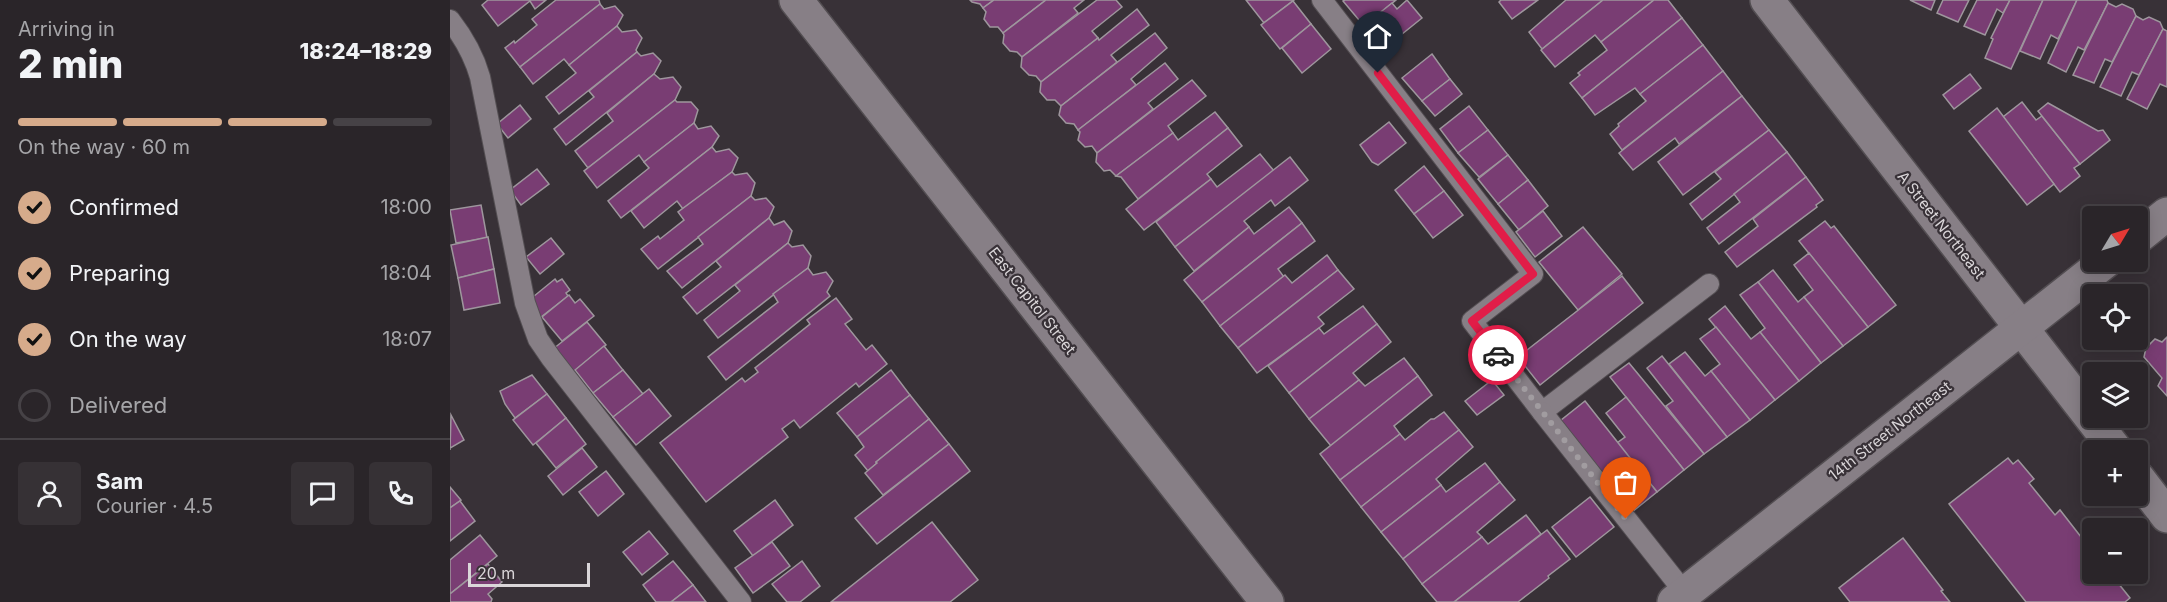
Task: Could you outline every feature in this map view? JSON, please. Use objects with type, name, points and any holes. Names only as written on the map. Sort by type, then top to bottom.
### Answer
[{"type":"street","name":"East Capitol Street","points":[[796,0],[1267,602]]},
{"type":"street","name":"A Street Northeast","points":[[1767,0],[2108,440]]},
{"type":"street","points":[[2148,229],[2167,214]]},
{"type":"street","name":"14th Street Northeast","points":[[1679,598],[2092,272]]},
{"type":"street","points":[[2148,491],[2167,516]]},
{"type":"lane","points":[[1322,0],[1533,274],[1472,321],[1679,598]]},
{"type":"lane","points":[[450,20],[468,46],[478,69],[525,303],[538,339],[741,602]]},
{"type":"lane","points":[[1542,412],[1709,284]]},
{"type":"building","points":[[488,0],[546,0],[535,9],[530,1],[498,26],[482,5]]},
{"type":"building","points":[[556,0],[599,0],[600,4],[520,67],[505,48],[537,25],[532,19]]},
{"type":"building","points":[[970,0],[994,0],[983,8],[980,4]]},
{"type":"building","points":[[994,0],[1046,0],[1003,33],[998,27],[990,27],[984,19],[986,12],[983,8]]},
{"type":"building","points":[[1046,0],[1084,0],[1074,8],[1078,13],[1022,57],[1017,52],[1010,51],[1003,43],[1003,33]]},
{"type":"building","points":[[1097,0],[1116,0],[1122,7],[1092,31],[1098,38],[1041,82],[1021,67],[1022,57]]},
{"type":"building","points":[[1246,0],[1294,0],[1264,23]]},
{"type":"building","points":[[1396,0],[1364,26],[1343,1]]},
{"type":"building","points":[[1407,0],[1422,18],[1381,51],[1362,27],[1392,3],[1397,9]]},
{"type":"building","points":[[1501,0],[1538,0],[1512,19],[1499,2]]},
{"type":"building","points":[[1566,0],[1603,0],[1542,49],[1529,32]]},
{"type":"building","points":[[1603,0],[1654,0],[1601,42],[1595,35],[1555,67],[1541,50]]},
{"type":"building","points":[[1654,0],[1668,0],[1682,18],[1582,98],[1570,83],[1580,75],[1578,73],[1607,50],[1601,42]]},
{"type":"building","points":[[1910,0],[1935,0],[1931,10]]},
{"type":"building","points":[[1943,0],[1969,0],[1958,22],[1937,13]]},
{"type":"building","points":[[1977,0],[2010,0],[2003,13],[1997,9],[1985,35],[1964,26]]},
{"type":"building","points":[[2010,0],[2043,0],[2011,69],[1985,58],[1993,39],[1991,38]]},
{"type":"building","points":[[2043,0],[2077,0],[2058,39],[2051,35],[2040,59],[2020,51]]},
{"type":"building","points":[[2077,0],[2107,0],[2108,3],[2084,50],[2078,47],[2066,72],[2048,63]]},
{"type":"building","points":[[1293,1],[1311,24],[1280,49],[1261,25]]},
{"type":"building","points":[[2108,3],[2116,7],[2122,4],[2133,9],[2136,16],[2112,62],[2105,59],[2094,83],[2073,75]]},
{"type":"building","points":[[600,4],[604,9],[615,6],[623,15],[617,26],[569,65],[564,59],[533,84],[520,67]]},
{"type":"building","points":[[1137,9],[1149,25],[1111,55],[1117,62],[1061,106],[1055,100],[1047,100],[1040,92],[1041,82]]},
{"type":"building","points":[[2136,16],[2143,20],[2149,17],[2160,22],[2163,29],[2139,75],[2132,72],[2121,96],[2100,87]]},
{"type":"building","points":[[1682,18],[1703,45],[1640,94],[1635,88],[1595,115],[1582,98]]},
{"type":"building","points":[[1311,24],[1331,49],[1302,73],[1282,48]]},
{"type":"building","points":[[617,26],[622,32],[636,30],[642,38],[637,52],[559,114],[546,97],[576,73],[569,65]]},
{"type":"building","points":[[2163,29],[2167,31],[2167,87],[2160,84],[2147,109],[2127,99]]},
{"type":"building","points":[[1155,33],[1167,48],[1131,79],[1136,85],[1078,130],[1074,124],[1066,123],[1059,115],[1061,106]]},
{"type":"building","points":[[1703,45],[1723,71],[1622,150],[1610,134],[1619,126],[1618,124],[1646,101],[1640,94]]},
{"type":"building","points":[[637,52],[641,56],[653,53],[661,61],[654,74],[566,145],[554,129],[594,97],[589,91]]},
{"type":"building","points":[[1432,54],[1450,79],[1422,101],[1402,78]]},
{"type":"building","points":[[1165,63],[1178,79],[1148,103],[1153,109],[1097,153],[1092,146],[1085,147],[1078,140],[1080,132],[1078,130]]},
{"type":"building","points":[[1723,71],[1742,96],[1679,144],[1675,138],[1633,170],[1619,153]]},
{"type":"building","points":[[654,74],[660,79],[673,77],[681,87],[675,100],[588,168],[575,151],[613,121],[607,113]]},
{"type":"building","points":[[1970,74],[1981,88],[1954,109],[1943,95]]},
{"type":"building","points":[[1450,79],[1462,94],[1435,116],[1422,101]]},
{"type":"building","points":[[1192,80],[1206,96],[1168,126],[1173,133],[1116,176],[1110,170],[1104,171],[1096,162],[1097,153]]},
{"type":"building","points":[[1742,96],[1769,130],[1683,195],[1658,162]]},
{"type":"building","points":[[675,100],[691,102],[698,110],[694,123],[644,162],[639,155],[597,188],[584,171]]},
{"type":"building","points":[[2022,102],[2036,120],[2042,116],[2080,164],[2074,168],[2080,176],[2060,192],[2003,117]]},
{"type":"building","points":[[2048,103],[2098,131],[2103,130],[2110,140],[2080,164],[2038,111]]},
{"type":"building","points":[[520,105],[531,119],[508,138],[497,124]]},
{"type":"building","points":[[1469,106],[1488,130],[1458,153],[1440,129]]},
{"type":"building","points":[[1997,108],[2054,184],[2027,205],[1969,131]]},
{"type":"building","points":[[1215,112],[1228,128],[1138,199],[1121,177],[1116,176],[1173,133],[1178,140]]},
{"type":"building","points":[[1389,122],[1406,143],[1378,165],[1372,162],[1360,145]]},
{"type":"building","points":[[694,123],[698,129],[711,126],[719,136],[712,147],[621,218],[608,201],[649,168],[644,162]]},
{"type":"building","points":[[1228,128],[1242,146],[1207,174],[1211,179],[1144,230],[1126,209]]},
{"type":"building","points":[[1488,130],[1508,155],[1479,177],[1458,153]]},
{"type":"building","points":[[1769,130],[1787,152],[1702,220],[1690,204],[1721,179],[1715,172]]},
{"type":"building","points":[[712,147],[716,152],[729,149],[738,158],[732,172],[683,209],[677,201],[644,228],[631,211]]},
{"type":"building","points":[[1787,152],[1806,177],[1719,244],[1707,228],[1740,202],[1734,194]]},
{"type":"building","points":[[1260,154],[1274,171],[1175,247],[1156,222],[1211,179],[1217,187]]},
{"type":"building","points":[[1508,155],[1528,180],[1498,204],[1478,179]]},
{"type":"building","points":[[1290,157],[1308,180],[1275,206],[1271,200],[1244,221],[1249,227],[1194,271],[1175,247]]},
{"type":"building","points":[[1424,166],[1444,191],[1414,214],[1395,190]]},
{"type":"building","points":[[537,169],[549,184],[521,205],[510,190]]},
{"type":"building","points":[[732,172],[735,175],[747,173],[755,183],[751,196],[658,269],[641,249],[658,236],[660,239],[684,220],[678,212]]},
{"type":"building","points":[[1806,177],[1823,200],[1816,205],[1817,207],[1737,267],[1725,252],[1758,226],[1753,219]]},
{"type":"building","points":[[1528,180],[1548,206],[1519,230],[1498,204]]},
{"type":"building","points":[[1444,191],[1463,215],[1433,238],[1414,214]]},
{"type":"building","points":[[751,196],[755,200],[766,198],[774,207],[769,218],[682,288],[667,271],[703,244],[698,237]]},
{"type":"building","points":[[481,205],[487,238],[456,243],[450,210]]},
{"type":"building","points":[[1289,207],[1302,223],[1202,302],[1184,280],[1249,227],[1254,234]]},
{"type":"building","points":[[1543,211],[1562,236],[1535,257],[1516,232]]},
{"type":"building","points":[[769,218],[774,225],[784,221],[792,231],[788,243],[697,314],[683,297],[721,267],[716,261]]},
{"type":"building","points":[[1825,221],[1831,228],[1834,226],[1896,305],[1868,327],[1799,241]]},
{"type":"building","points":[[1302,223],[1315,241],[1278,269],[1284,277],[1220,326],[1202,302]]},
{"type":"building","points":[[1583,227],[1622,274],[1578,310],[1539,262]]},
{"type":"building","points":[[488,237],[494,269],[458,278],[451,245]]},
{"type":"building","points":[[551,238],[564,254],[540,274],[526,257]]},
{"type":"building","points":[[788,243],[792,247],[803,245],[811,256],[808,268],[718,338],[704,320],[740,291],[735,285]]},
{"type":"building","points":[[1809,253],[1868,327],[1843,346],[1804,297],[1813,290],[1794,265]]},
{"type":"building","points":[[1327,255],[1338,270],[1238,348],[1220,326],[1285,275],[1292,283]]},
{"type":"building","points":[[808,268],[813,275],[826,272],[833,281],[827,292],[830,296],[726,380],[708,357],[778,302],[773,294]]},
{"type":"building","points":[[494,269],[500,303],[464,310],[458,278]]},
{"type":"building","points":[[1338,270],[1354,289],[1318,317],[1324,324],[1257,373],[1238,348]]},
{"type":"building","points":[[1773,270],[1798,302],[1804,297],[1843,346],[1821,363],[1758,282]]},
{"type":"building","points":[[1622,276],[1643,303],[1540,385],[1518,357]]},
{"type":"building","points":[[555,279],[557,282],[562,279],[570,290],[566,293],[568,296],[541,317],[528,301]]},
{"type":"building","points":[[1758,282],[1821,363],[1799,381],[1760,332],[1765,328],[1740,295]]},
{"type":"building","points":[[569,295],[575,303],[580,299],[594,316],[562,341],[542,317]]},
{"type":"building","points":[[836,298],[852,319],[845,324],[866,350],[872,345],[887,364],[859,387],[856,383],[800,428],[794,420],[782,429],[788,437],[706,502],[660,443],[742,378],[745,382],[758,372],[755,368],[810,324],[807,320]]},
{"type":"building","points":[[1363,306],[1377,324],[1289,393],[1268,366],[1319,328],[1324,334]]},
{"type":"building","points":[[1725,306],[1751,339],[1760,332],[1799,381],[1775,400],[1709,319]]},
{"type":"building","points":[[587,322],[606,345],[572,373],[553,349]]},
{"type":"building","points":[[1377,324],[1391,342],[1353,373],[1359,380],[1309,419],[1289,393]]},
{"type":"building","points":[[1716,327],[1775,400],[1750,420],[1711,371],[1720,364],[1700,339]]},
{"type":"building","points":[[2167,337],[2167,396],[2158,386],[2162,378],[2144,357],[2148,346],[2155,339],[2162,342]]},
{"type":"building","points":[[604,346],[623,370],[593,393],[575,370]]},
{"type":"building","points":[[1685,352],[1705,376],[1711,371],[1750,420],[1727,437],[1669,364]]},
{"type":"building","points":[[1662,356],[1727,437],[1704,454],[1666,406],[1673,401],[1647,368]]},
{"type":"building","points":[[1404,358],[1418,376],[1331,446],[1309,419],[1359,380],[1365,386]]},
{"type":"building","points":[[1629,363],[1704,454],[1684,470],[1610,377]]},
{"type":"building","points":[[623,370],[643,394],[613,417],[593,393]]},
{"type":"building","points":[[891,370],[910,395],[857,437],[837,413]]},
{"type":"building","points":[[532,375],[547,394],[515,418],[505,404],[500,391]]},
{"type":"building","points":[[1418,376],[1432,395],[1394,426],[1400,434],[1340,480],[1320,454]]},
{"type":"building","points":[[1492,380],[1504,395],[1477,415],[1465,401]]},
{"type":"building","points":[[649,389],[671,416],[636,445],[613,417]]},
{"type":"building","points":[[547,394],[566,418],[533,445],[513,420]]},
{"type":"building","points":[[910,395],[929,419],[868,471],[855,455],[864,447],[857,437]]},
{"type":"building","points":[[1626,397],[1684,470],[1657,492],[1617,443],[1625,437],[1606,413]]},
{"type":"building","points":[[1585,401],[1657,492],[1627,516],[1560,421]]},
{"type":"building","points":[[1444,412],[1459,430],[1361,507],[1340,480],[1400,434],[1405,440],[1431,419]]},
{"type":"building","points":[[451,415],[464,440],[450,448]]},
{"type":"building","points":[[566,418],[586,444],[556,468],[536,443]]},
{"type":"building","points":[[929,419],[949,444],[883,495],[865,473]]},
{"type":"building","points":[[1459,430],[1473,447],[1436,479],[1441,485],[1381,532],[1361,507]]},
{"type":"building","points":[[949,444],[970,471],[877,544],[855,518]]},
{"type":"building","points":[[582,448],[597,467],[563,495],[548,476]]},
{"type":"building","points":[[2008,458],[2013,464],[2018,460],[2034,479],[2029,483],[2055,515],[2060,510],[2082,538],[2082,584],[2119,584],[2130,598],[2125,602],[2026,602],[1949,504]]},
{"type":"building","points":[[1485,463],[1500,482],[1403,559],[1381,532],[1441,485],[1446,492]]},
{"type":"building","points":[[606,471],[624,494],[598,516],[579,492]]},
{"type":"building","points":[[1500,482],[1515,500],[1477,532],[1482,537],[1422,584],[1403,559]]},
{"type":"building","points":[[450,487],[461,500],[450,508]]},
{"type":"building","points":[[1590,497],[1614,527],[1576,557],[1552,527]]},
{"type":"building","points":[[775,500],[793,525],[753,556],[734,531]]},
{"type":"building","points":[[460,501],[475,521],[450,541],[450,508]]},
{"type":"building","points":[[1526,515],[1541,534],[1454,602],[1437,602],[1422,584],[1482,537],[1488,544]]},
{"type":"building","points":[[932,522],[978,580],[950,602],[831,602]]},
{"type":"building","points":[[1547,530],[1570,559],[1518,602],[1454,602]]},
{"type":"building","points":[[649,531],[668,554],[642,575],[623,552]]},
{"type":"building","points":[[480,535],[497,556],[450,594],[450,560]]},
{"type":"building","points":[[1903,538],[1950,602],[1850,602],[1839,588]]},
{"type":"building","points":[[772,542],[790,566],[753,593],[735,568]]},
{"type":"building","points":[[673,561],[693,585],[671,602],[656,602],[643,585]]},
{"type":"building","points":[[802,561],[820,586],[800,602],[787,602],[772,584]]},
{"type":"building","points":[[488,564],[502,582],[488,594],[492,599],[491,602],[450,602],[450,594]]},
{"type":"building","points":[[693,585],[706,602],[671,602]]},
{"type":"way so far","points":[[1498,355],[1626,519]]},
{"type":"route","points":[[1378,73],[1533,274],[1472,321],[1498,355]]}]
